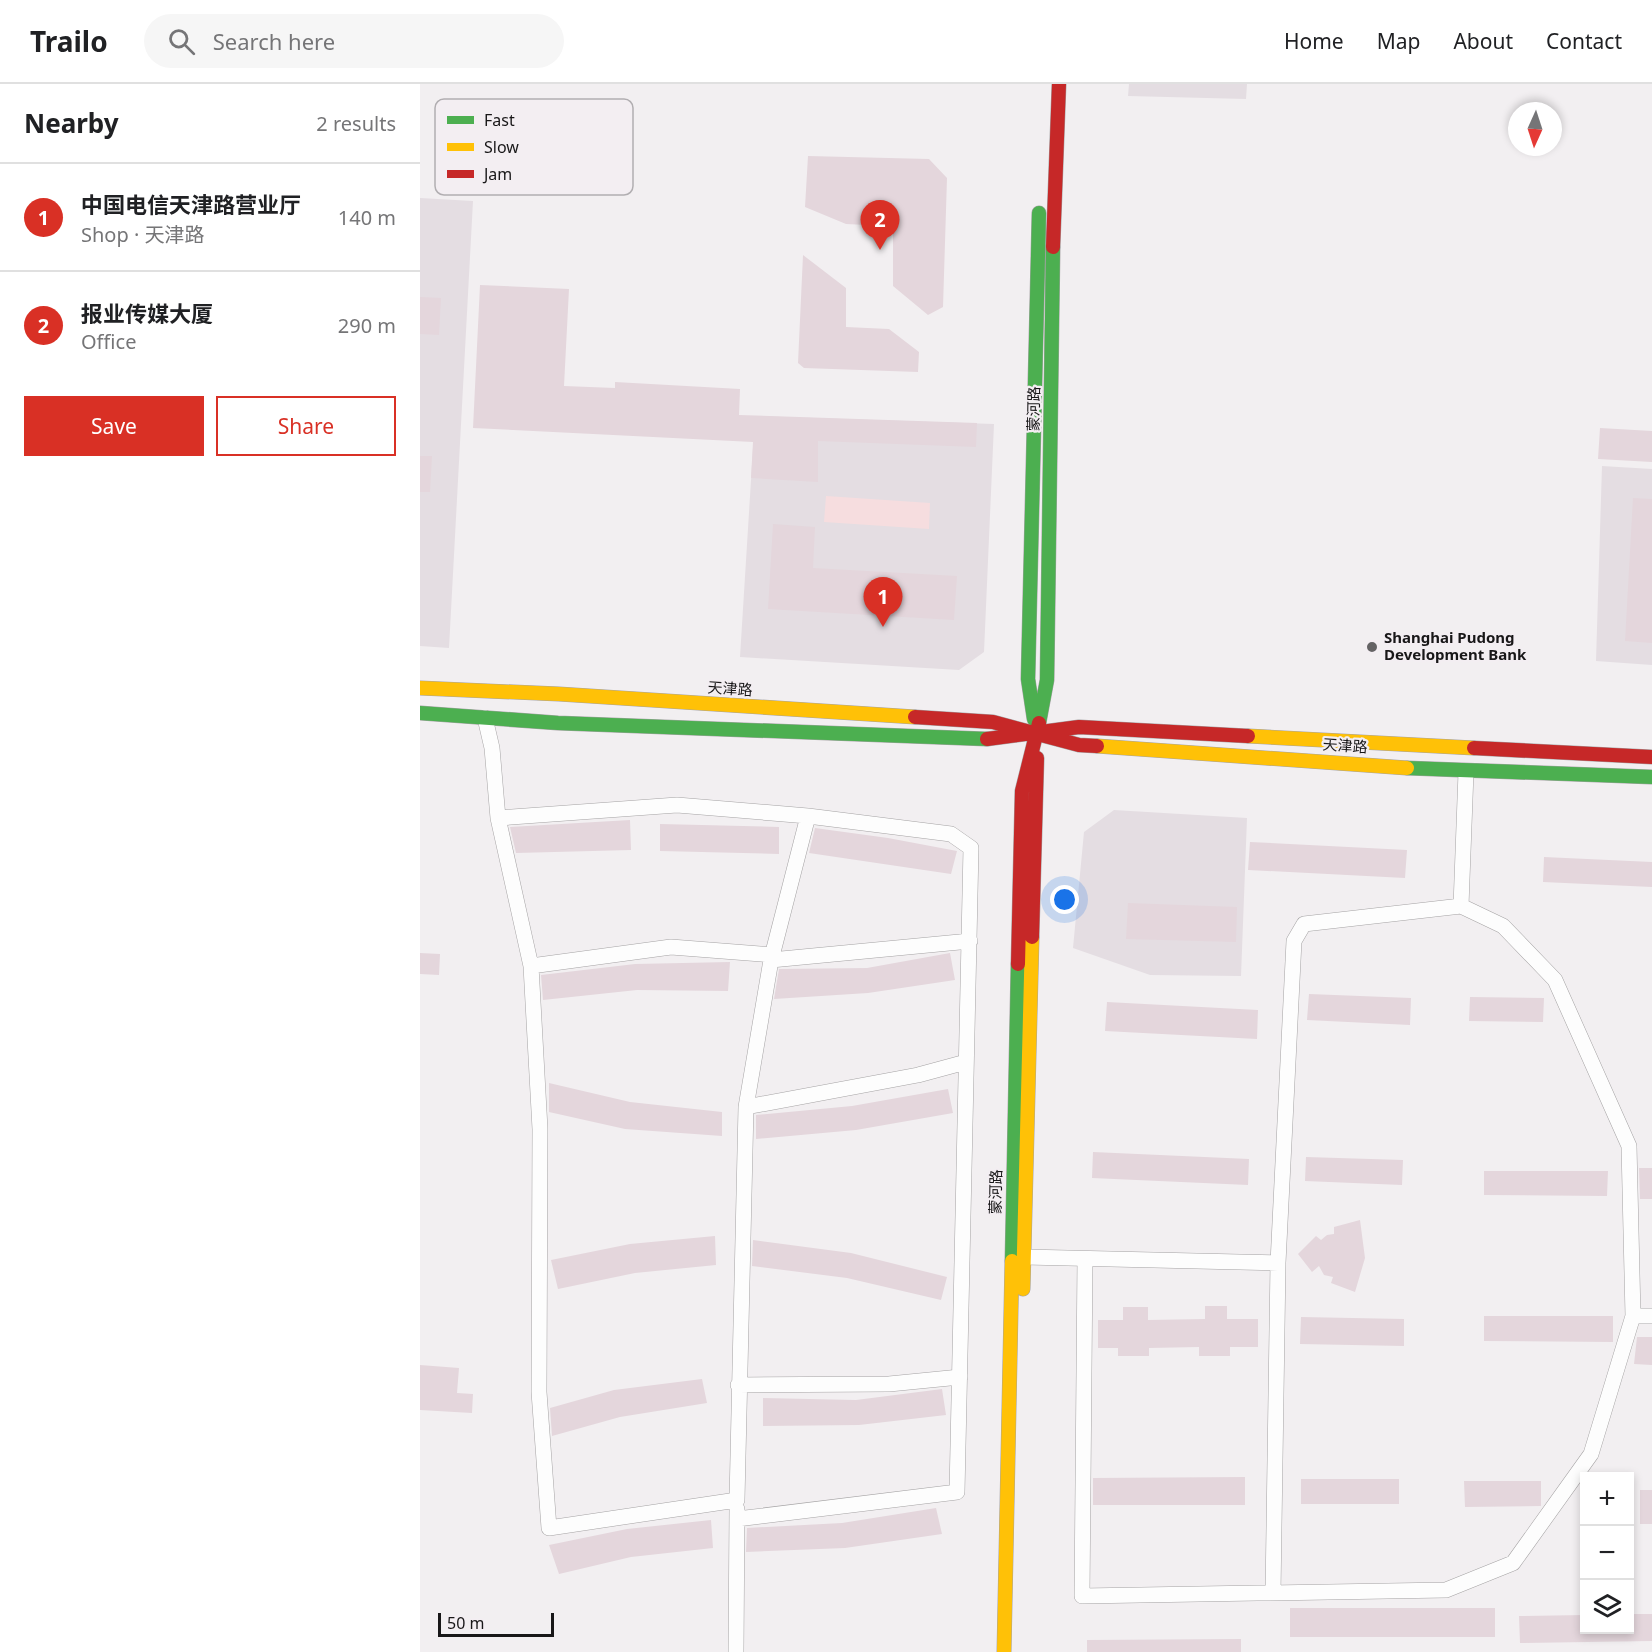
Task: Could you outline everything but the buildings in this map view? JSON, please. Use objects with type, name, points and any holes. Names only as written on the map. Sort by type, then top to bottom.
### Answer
[{"type":"street","points":[[1041,172],[1046,84]]},
{"type":"street","name":"蒙河路","points":[[1004,1652],[1022,791],[1037,734],[1047,680],[1053,211],[1059,84]]},
{"type":"street","name":"蒙河路","points":[[1017,1652],[1025,1257],[1038,812],[1037,734],[1028,679],[1040,201]]},
{"type":"street","name":"天津路","points":[[420,688],[559,694],[993,722],[1078,745],[1466,772],[1652,777]]},
{"type":"street","name":"天津路","points":[[420,713],[485,718],[980,739],[1037,734],[1079,727],[1652,758]]},
{"type":"street","points":[[485,718],[492,748],[498,818],[531,966],[540,1129],[539,1392],[549,1528],[737,1500]]},
{"type":"street","points":[[1461,906],[1466,772]]},
{"type":"street","points":[[498,818],[677,805],[808,816],[951,834],[971,848],[957,1492],[737,1519]]},
{"type":"street","points":[[736,1652],[738,1385],[746,1107],[772,958],[808,816]]},
{"type":"street","points":[[1085,1259],[1082,1596],[1273,1593],[1446,1590],[1513,1563],[1592,1454],[1633,1316],[1629,1146],[1555,980],[1503,926],[1461,906],[1304,924],[1294,942],[1278,1263],[1273,1593]]},
{"type":"street","points":[[531,966],[671,948],[772,958],[970,941]]},
{"type":"street","points":[[746,1107],[918,1075],[966,1062]]},
{"type":"street","points":[[1025,1257],[1278,1263]]},
{"type":"street","points":[[1633,1316],[1652,1316]]},
{"type":"street","points":[[738,1385],[889,1384],[960,1377]]},
{"type":"shaded area","points":[[1129,84],[1247,84],[1246,99],[1128,96]]},
{"type":"shaded area","points":[[420,198],[473,201],[449,648],[420,646]]},
{"type":"shaded area","points":[[755,416],[994,424],[984,652],[959,670],[740,657]]},
{"type":"shaded area","points":[[1602,466],[1652,469],[1652,665],[1596,661]]},
{"type":"shaded area","points":[[826,496],[930,503],[929,529],[824,522]]},
{"type":"shaded area","points":[[1114,810],[1247,818],[1241,976],[1150,975],[1073,948],[1084,832]]},
{"type":"traffic: fast","points":[[1034,719],[1028,679],[1039,213]]},
{"type":"traffic: fast","points":[[1039,723],[1047,680],[1053,247]]},
{"type":"traffic: fast","points":[[420,713],[558,723],[987,739]]},
{"type":"traffic: fast","points":[[1407,768],[1652,777]]},
{"type":"traffic: fast","points":[[1012,1261],[1018,964]]},
{"type":"traffic: slow","points":[[420,688],[559,694],[915,717]]},
{"type":"traffic: slow","points":[[1248,736],[1474,748]]},
{"type":"traffic: slow","points":[[1097,746],[1407,768]]},
{"type":"traffic: slow","points":[[1023,1289],[1032,937]]},
{"type":"traffic: slow","points":[[1004,1652],[1012,1261]]},
{"type":"traffic: jam","points":[[1053,247],[1059,84]]},
{"type":"traffic: jam","points":[[915,717],[993,722],[1079,745],[1097,746]]},
{"type":"traffic: jam","points":[[1018,964],[1022,791],[1039,723]]},
{"type":"traffic: jam","points":[[987,739],[1079,727],[1248,736]]},
{"type":"traffic: jam","points":[[1474,748],[1652,757]]},
{"type":"traffic: jam","points":[[1032,937],[1037,758]]},
{"type":"place","name":"报业传媒大厦","points":[[880,250]]},
{"type":"place","name":"中国电信天津路营业厅","points":[[883,627]]},
{"type":"place","name":"Shanghai Pudong Development Bank","points":[[1372,647]]}]
